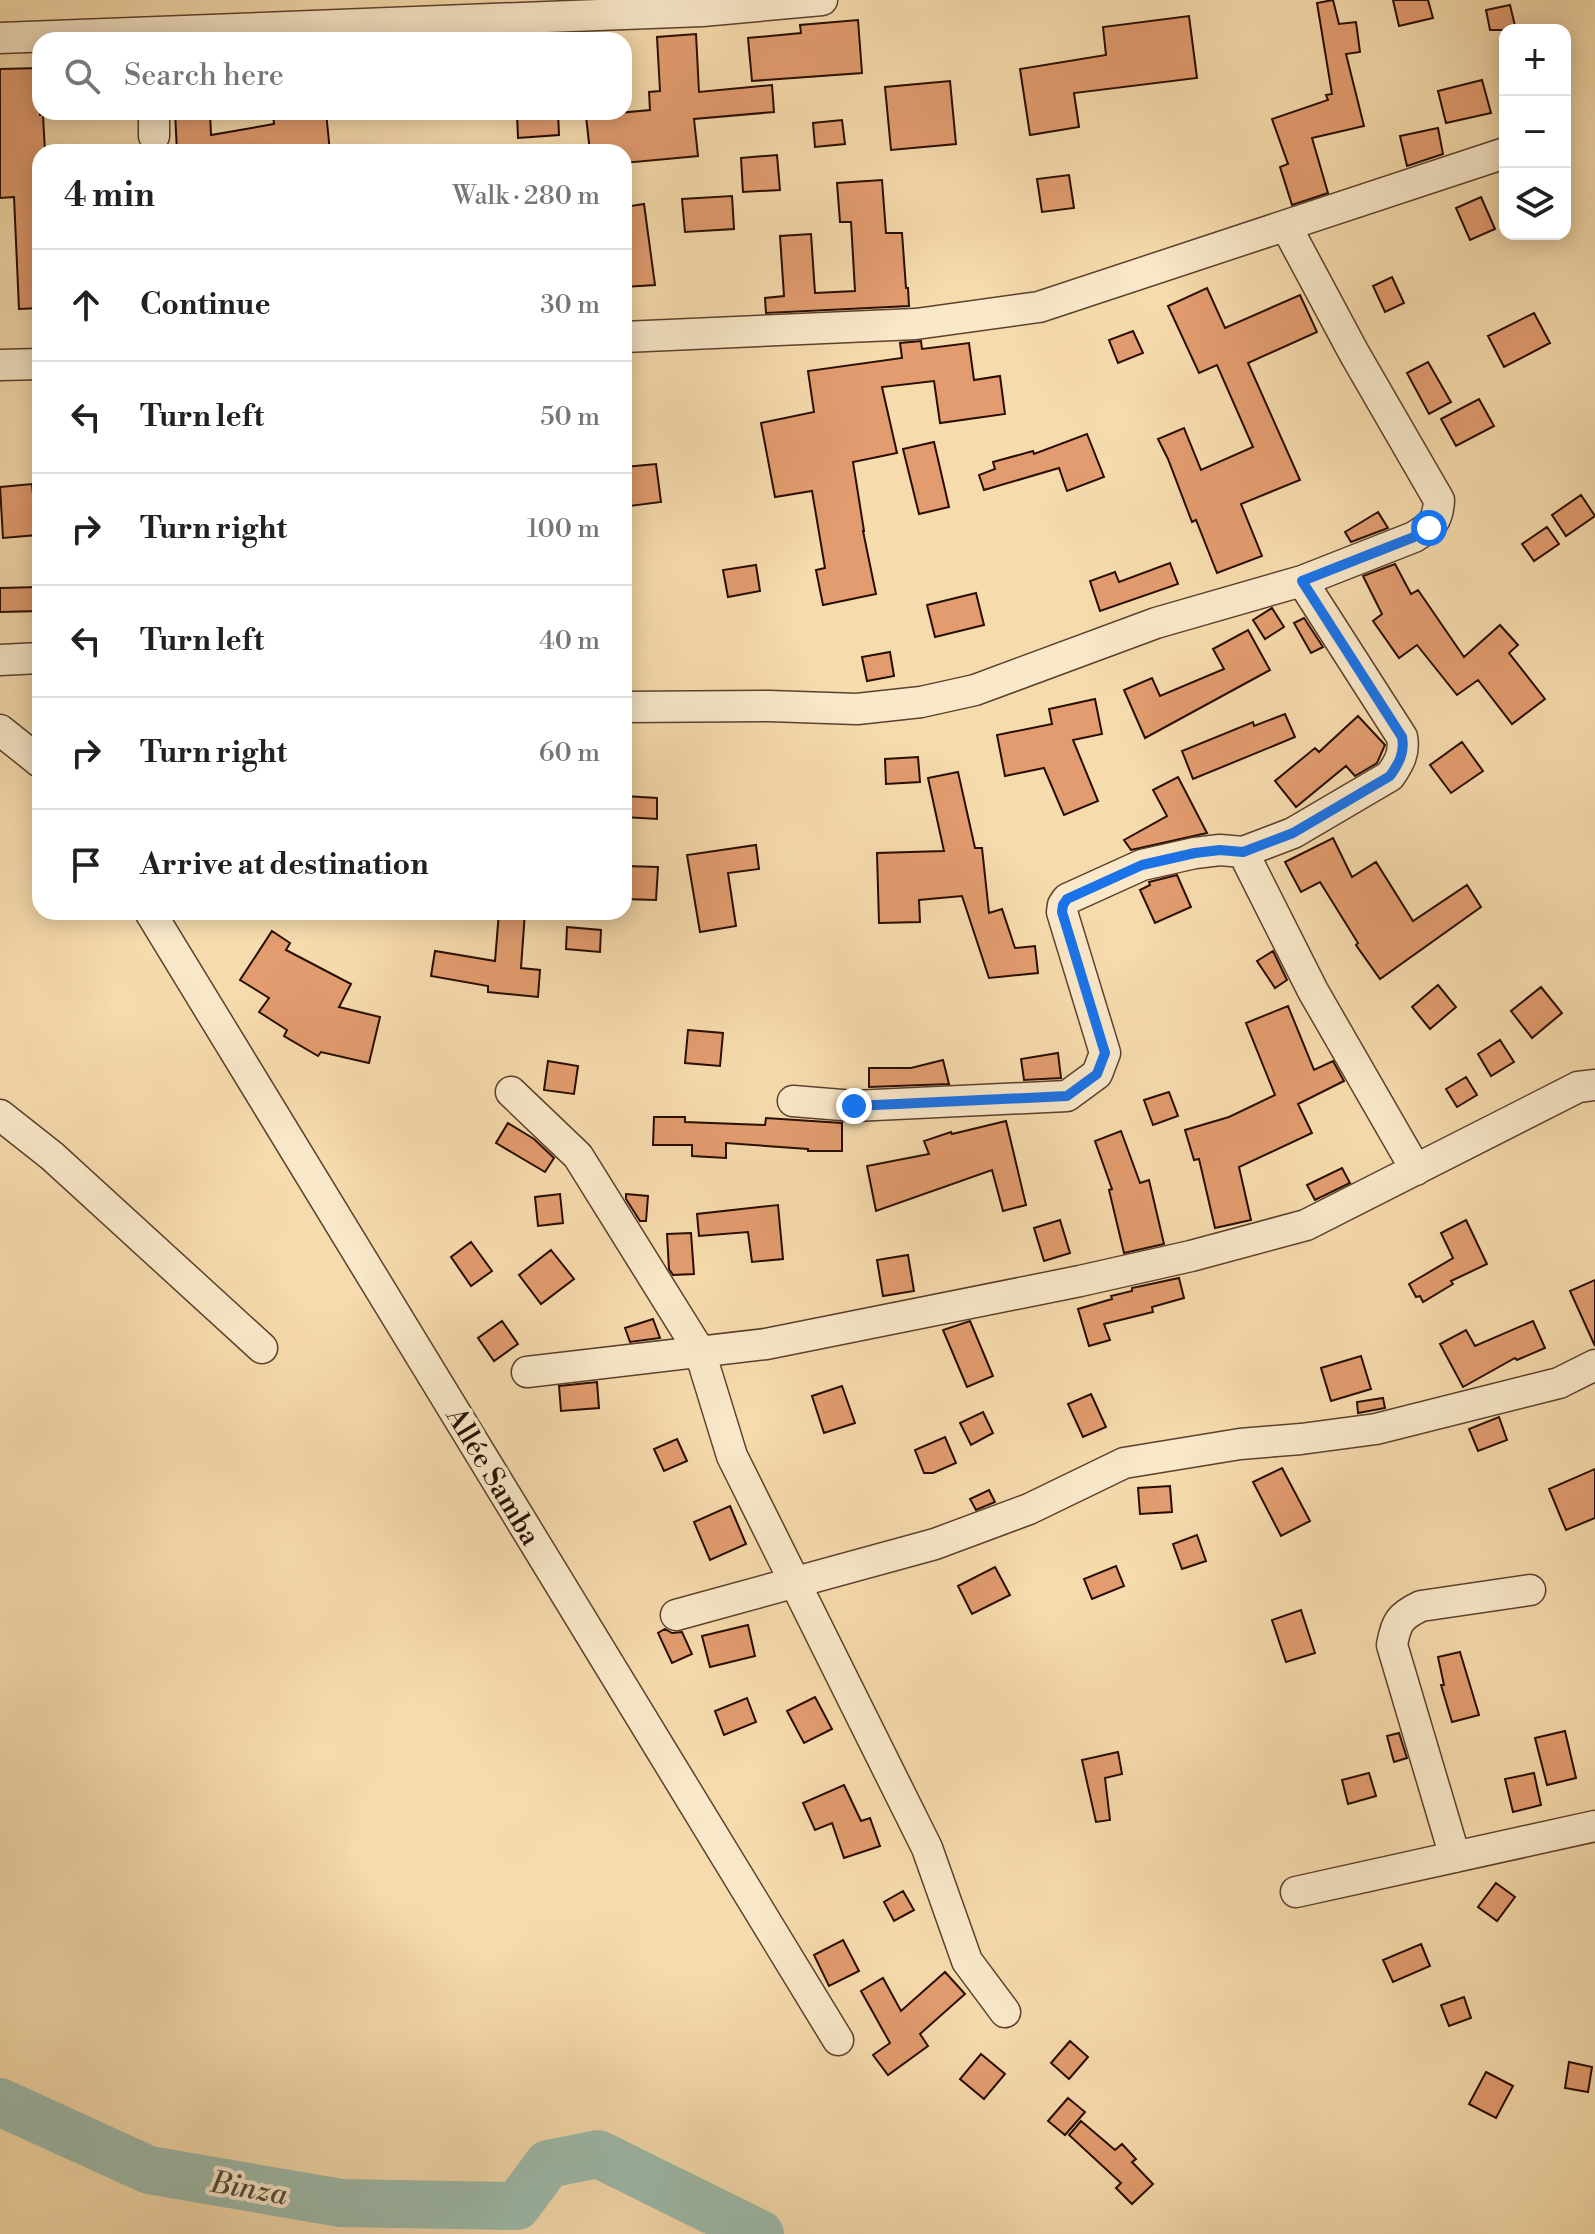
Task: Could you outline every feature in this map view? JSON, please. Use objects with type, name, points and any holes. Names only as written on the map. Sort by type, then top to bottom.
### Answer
[{"type":"street","points":[[240,32],[702,11],[822,0]]},
{"type":"street","points":[[0,38],[32,38]]},
{"type":"street","points":[[632,337],[916,324],[1039,307],[1499,155]]},
{"type":"street","points":[[632,707],[857,709],[921,702],[975,690],[1156,623],[1302,581],[1414,537],[1429,528],[1438,516],[1439,500],[1354,353],[1286,226]]},
{"type":"street","points":[[0,365],[32,364]]},
{"type":"street","points":[[793,1101],[854,1106],[1067,1096],[1097,1074],[1105,1053],[1062,912],[1067,899],[1142,865],[1195,853],[1220,850],[1243,852],[1293,833],[1390,776],[1400,761],[1404,747],[1402,737],[1302,581]]},
{"type":"street","points":[[0,660],[32,658]]},
{"type":"street","points":[[0,730],[32,756]]},
{"type":"street","points":[[1243,852],[1313,991],[1416,1170]]},
{"type":"street","name":"Allée Samba","points":[[155,920],[838,2040]]},
{"type":"street","points":[[527,1372],[766,1344],[1191,1256],[1306,1225],[1578,1087],[1595,1085]]},
{"type":"street","points":[[511,1092],[578,1156],[700,1352],[732,1456],[927,1848],[967,1961],[1005,2012]]},
{"type":"street","points":[[0,1115],[52,1156],[262,1348]]},
{"type":"street","points":[[676,1615],[948,1539],[1029,1509],[1124,1463],[1240,1444],[1376,1429],[1559,1383],[1595,1365]]},
{"type":"street","points":[[1455,1857],[1392,1645],[1395,1626],[1406,1614],[1421,1606],[1530,1590]]},
{"type":"street","points":[[1296,1892],[1595,1826]]},
{"type":"building","points":[[1333,0],[1339,24],[1356,22],[1360,52],[1346,54],[1364,126],[1312,138],[1328,193],[1292,205],[1280,167],[1288,164],[1272,119],[1328,100],[1326,95],[1332,94],[1317,3]]},
{"type":"building","points":[[1393,0],[1428,0],[1433,18],[1399,26]]},
{"type":"building","points":[[1510,5],[1515,24],[1499,24],[1499,30],[1490,30],[1486,10]]},
{"type":"building","points":[[1189,16],[1197,78],[1074,93],[1079,127],[1030,135],[1020,69],[1106,55],[1103,27]]},
{"type":"building","points":[[858,20],[862,73],[752,81],[748,38],[801,33],[800,25]]},
{"type":"building","points":[[696,34],[699,92],[772,85],[774,112],[694,119],[698,156],[632,162],[632,144],[589,144],[586,120],[632,120],[632,112],[650,110],[649,92],[660,91],[657,37]]},
{"type":"building","points":[[32,68],[32,120],[43,120],[45,144],[32,144],[32,308],[19,309],[14,197],[0,198],[0,69]]},
{"type":"building","points":[[1482,80],[1491,113],[1446,123],[1438,91]]},
{"type":"building","points":[[950,81],[956,144],[891,150],[885,87]]},
{"type":"building","points":[[175,120],[210,120],[211,135],[274,124],[274,120],[327,120],[329,144],[177,144]]},
{"type":"building","points":[[517,120],[558,120],[559,135],[518,138]]},
{"type":"building","points":[[842,120],[845,144],[815,147],[813,123]]},
{"type":"building","points":[[1438,128],[1443,154],[1407,166],[1400,136]]},
{"type":"building","points":[[777,155],[780,190],[743,192],[741,158]]},
{"type":"building","points":[[1069,175],[1074,208],[1042,212],[1037,179]]},
{"type":"building","points":[[882,180],[886,233],[902,233],[909,306],[766,313],[765,298],[784,296],[780,236],[811,234],[815,293],[855,291],[851,222],[840,222],[837,183]]},
{"type":"building","points":[[732,196],[734,229],[685,232],[682,199]]},
{"type":"building","points":[[1481,197],[1495,229],[1470,240],[1456,208]]},
{"type":"building","points":[[644,204],[655,285],[632,286],[632,206]]},
{"type":"building","points":[[1392,277],[1404,303],[1385,312],[1373,286]]},
{"type":"building","points":[[1207,288],[1225,328],[1300,295],[1317,332],[1248,363],[1300,480],[1241,504],[1262,556],[1217,573],[1158,439],[1184,428],[1201,470],[1253,447],[1217,365],[1199,373],[1168,306]]},
{"type":"building","points":[[1534,313],[1550,343],[1504,367],[1488,336]]},
{"type":"building","points":[[1133,331],[1143,353],[1118,363],[1109,340]]},
{"type":"building","points":[[921,341],[922,349],[969,343],[974,380],[1000,376],[1005,414],[940,423],[934,381],[882,387],[897,453],[853,462],[876,594],[823,605],[816,570],[825,568],[812,491],[775,497],[761,423],[814,412],[808,371],[902,358],[900,343]]},
{"type":"building","points":[[1428,362],[1451,402],[1429,414],[1407,373]]},
{"type":"building","points":[[1479,399],[1494,426],[1456,446],[1441,419]]},
{"type":"building","points":[[1087,434],[1104,477],[1067,491],[1059,468],[984,490],[979,475],[995,469],[993,462],[1033,451],[1034,454]]},
{"type":"building","points":[[934,442],[949,507],[919,514],[903,449]]},
{"type":"building","points":[[656,464],[661,502],[632,506],[632,466]]},
{"type":"building","points":[[32,484],[32,535],[3,538],[0,487]]},
{"type":"building","points":[[1581,495],[1595,516],[1566,536],[1552,515]]},
{"type":"building","points":[[1378,512],[1388,528],[1351,542],[1345,532]]},
{"type":"building","points":[[1547,527],[1559,544],[1534,561],[1522,544]]},
{"type":"building","points":[[1170,563],[1178,584],[1100,611],[1090,581],[1115,572],[1119,582]]},
{"type":"building","points":[[1395,564],[1411,594],[1418,590],[1464,657],[1500,625],[1518,645],[1509,653],[1545,699],[1512,724],[1478,680],[1457,695],[1417,645],[1399,658],[1373,621],[1382,614],[1363,576]]},
{"type":"building","points":[[756,565],[760,591],[728,597],[723,570]]},
{"type":"building","points":[[32,587],[32,611],[0,612],[0,588]]},
{"type":"building","points":[[976,593],[984,625],[935,637],[927,605]]},
{"type":"building","points":[[1272,608],[1284,627],[1265,639],[1253,620]]},
{"type":"building","points":[[1304,618],[1323,647],[1311,653],[1294,623]]},
{"type":"building","points":[[1248,630],[1270,670],[1145,738],[1124,690],[1152,678],[1160,696],[1224,669],[1213,649]]},
{"type":"building","points":[[890,652],[894,676],[867,681],[862,657]]},
{"type":"building","points":[[1095,699],[1102,734],[1073,740],[1098,801],[1064,815],[1044,768],[1005,776],[997,735],[1052,724],[1049,709]]},
{"type":"building","points":[[1285,714],[1295,737],[1193,779],[1182,751],[1253,722],[1254,726]]},
{"type":"building","points":[[1358,716],[1385,745],[1377,763],[1355,776],[1346,766],[1296,807],[1275,781],[1315,748],[1319,752]]},
{"type":"building","points":[[1462,742],[1483,771],[1451,793],[1430,765]]},
{"type":"building","points":[[918,757],[920,782],[886,784],[885,759]]},
{"type":"building","points":[[958,772],[975,848],[982,848],[989,913],[1002,909],[1015,948],[1035,946],[1038,973],[989,978],[962,896],[919,900],[920,922],[879,923],[877,853],[944,851],[928,778]]},
{"type":"building","points":[[1178,777],[1207,833],[1131,850],[1124,840],[1167,816],[1153,790]]},
{"type":"building","points":[[632,796],[657,798],[657,819],[632,817]]},
{"type":"building","points":[[1333,838],[1352,877],[1376,862],[1413,921],[1467,885],[1481,907],[1380,979],[1356,945],[1358,943],[1320,882],[1301,892],[1285,862]]},
{"type":"building","points":[[756,845],[759,869],[728,873],[736,926],[700,932],[687,855]]},
{"type":"building","points":[[632,866],[658,867],[656,900],[632,899]]},
{"type":"building","points":[[1177,875],[1191,907],[1155,923],[1140,890],[1150,885],[1149,882]]},
{"type":"building","points":[[498,920],[524,920],[521,968],[540,970],[538,997],[488,992],[488,986],[431,976],[435,951],[495,961]]},
{"type":"building","points":[[567,927],[601,930],[600,952],[566,949]]},
{"type":"building","points":[[272,931],[290,943],[286,950],[351,984],[339,1007],[380,1017],[369,1063],[321,1052],[318,1056],[284,1036],[287,1030],[259,1012],[269,998],[240,980]]},
{"type":"building","points":[[1273,951],[1287,980],[1275,988],[1257,961]]},
{"type":"building","points":[[1438,985],[1456,1007],[1430,1029],[1412,1007]]},
{"type":"building","points":[[1541,987],[1562,1013],[1532,1038],[1511,1011]]},
{"type":"building","points":[[1288,1006],[1314,1070],[1333,1061],[1344,1081],[1298,1104],[1312,1133],[1239,1167],[1251,1220],[1215,1228],[1199,1159],[1194,1160],[1185,1130],[1229,1117],[1275,1095],[1246,1023]]},
{"type":"building","points":[[688,1030],[723,1033],[720,1066],[685,1063]]},
{"type":"building","points":[[1500,1040],[1514,1062],[1491,1076],[1478,1054]]},
{"type":"building","points":[[1058,1053],[1061,1078],[1024,1080],[1021,1059]]},
{"type":"building","points":[[943,1060],[949,1084],[869,1087],[869,1068],[911,1068]]},
{"type":"building","points":[[548,1061],[578,1066],[574,1094],[544,1090]]},
{"type":"building","points":[[1466,1077],[1477,1095],[1457,1107],[1446,1089]]},
{"type":"building","points":[[1169,1092],[1178,1116],[1153,1125],[1144,1100]]},
{"type":"building","points":[[654,1117],[685,1117],[685,1122],[765,1125],[766,1118],[842,1123],[842,1151],[726,1143],[726,1158],[692,1156],[692,1145],[653,1145]]},
{"type":"building","points":[[1006,1121],[1026,1205],[1003,1211],[992,1170],[876,1211],[867,1166],[929,1154],[924,1141]]},
{"type":"building","points":[[508,1123],[534,1139],[554,1158],[545,1172],[496,1143]]},
{"type":"building","points":[[1121,1131],[1140,1183],[1149,1180],[1164,1244],[1124,1253],[1109,1190],[1112,1189],[1095,1141]]},
{"type":"building","points":[[1342,1168],[1350,1183],[1315,1200],[1307,1185]]},
{"type":"building","points":[[560,1194],[563,1223],[538,1226],[535,1197]]},
{"type":"building","points":[[626,1194],[648,1196],[646,1221],[640,1221]]},
{"type":"building","points":[[778,1205],[783,1259],[752,1262],[748,1232],[699,1236],[697,1214]]},
{"type":"building","points":[[1060,1220],[1070,1253],[1044,1261],[1034,1228]]},
{"type":"building","points":[[1466,1220],[1487,1264],[1451,1281],[1453,1284],[1423,1302],[1420,1296],[1416,1297],[1409,1284],[1453,1258],[1441,1233]]},
{"type":"building","points":[[691,1233],[694,1274],[673,1275],[669,1269],[667,1234]]},
{"type":"building","points":[[471,1242],[492,1271],[471,1286],[451,1257]]},
{"type":"building","points":[[551,1250],[574,1279],[541,1304],[519,1275]]},
{"type":"building","points":[[908,1255],[914,1291],[883,1296],[877,1260]]},
{"type":"building","points":[[1179,1278],[1184,1298],[1152,1307],[1153,1312],[1104,1324],[1110,1340],[1089,1346],[1078,1309],[1112,1299],[1111,1296],[1132,1291],[1132,1288]]},
{"type":"building","points":[[1595,1280],[1595,1346],[1570,1291]]},
{"type":"building","points":[[653,1319],[660,1338],[630,1342],[625,1328]]},
{"type":"building","points":[[502,1321],[518,1344],[494,1361],[478,1338]]},
{"type":"building","points":[[970,1321],[993,1376],[967,1387],[943,1330]]},
{"type":"building","points":[[1533,1321],[1545,1348],[1517,1360],[1515,1358],[1463,1387],[1440,1344],[1466,1330],[1475,1346]]},
{"type":"building","points":[[1361,1356],[1371,1389],[1331,1401],[1321,1368]]},
{"type":"building","points":[[597,1382],[599,1408],[561,1411],[559,1386]]},
{"type":"building","points":[[842,1386],[855,1423],[824,1433],[812,1396]]},
{"type":"building","points":[[1091,1394],[1106,1427],[1083,1437],[1068,1404]]},
{"type":"building","points":[[1383,1398],[1385,1408],[1358,1413],[1357,1402]]},
{"type":"building","points":[[983,1412],[993,1433],[971,1445],[960,1423]]},
{"type":"building","points":[[1499,1417],[1507,1440],[1478,1451],[1469,1429]]},
{"type":"building","points":[[945,1437],[956,1463],[933,1473],[924,1473],[915,1450]]},
{"type":"building","points":[[677,1439],[687,1461],[664,1471],[654,1449]]},
{"type":"building","points":[[1282,1468],[1310,1521],[1281,1536],[1253,1482]]},
{"type":"building","points":[[1595,1469],[1595,1518],[1566,1530],[1549,1489]]},
{"type":"building","points":[[1170,1486],[1172,1512],[1140,1514],[1138,1488]]},
{"type":"building","points":[[989,1490],[995,1502],[976,1510],[970,1499]]},
{"type":"building","points":[[730,1506],[746,1544],[710,1560],[694,1522]]},
{"type":"building","points":[[1197,1535],[1206,1561],[1182,1569],[1173,1544]]},
{"type":"building","points":[[1116,1566],[1124,1586],[1092,1599],[1084,1579]]},
{"type":"building","points":[[995,1567],[1010,1595],[972,1614],[958,1586]]},
{"type":"building","points":[[1301,1610],[1315,1653],[1286,1662],[1272,1620]]},
{"type":"building","points":[[748,1625],[755,1656],[710,1667],[702,1636]]},
{"type":"building","points":[[665,1629],[672,1633],[682,1632],[692,1654],[672,1663],[658,1633]]},
{"type":"building","points":[[1460,1652],[1479,1715],[1452,1722],[1441,1685],[1444,1685],[1438,1657]]},
{"type":"building","points":[[815,1697],[832,1729],[804,1743],[787,1711]]},
{"type":"building","points":[[747,1698],[756,1722],[724,1735],[715,1711]]},
{"type":"building","points":[[1565,1731],[1576,1778],[1547,1785],[1535,1738]]},
{"type":"building","points":[[1399,1733],[1407,1758],[1394,1762],[1387,1736]]},
{"type":"building","points":[[1118,1752],[1122,1774],[1105,1778],[1110,1820],[1096,1822],[1082,1760]]},
{"type":"building","points":[[1369,1773],[1376,1796],[1348,1804],[1342,1780]]},
{"type":"building","points":[[1534,1773],[1541,1805],[1513,1812],[1505,1779]]},
{"type":"building","points":[[844,1785],[861,1821],[870,1818],[880,1846],[844,1858],[832,1823],[815,1830],[803,1803]]},
{"type":"building","points":[[1496,1883],[1515,1897],[1497,1921],[1478,1907]]},
{"type":"building","points":[[903,1891],[914,1910],[894,1921],[884,1902]]},
{"type":"building","points":[[843,1940],[859,1971],[829,1986],[814,1955]]},
{"type":"building","points":[[1421,1944],[1430,1966],[1393,1982],[1383,1960]]},
{"type":"building","points":[[945,1972],[965,1994],[920,2034],[928,2046],[888,2075],[873,2055],[890,2043],[861,1991],[883,1978],[901,2011]]},
{"type":"building","points":[[1464,1997],[1471,2018],[1449,2026],[1441,2005]]},
{"type":"building","points":[[1070,2041],[1088,2057],[1069,2079],[1051,2063]]},
{"type":"building","points":[[981,2054],[1005,2074],[984,2099],[960,2079]]},
{"type":"building","points":[[1569,2062],[1592,2067],[1588,2092],[1565,2088]]},
{"type":"building","points":[[1486,2072],[1513,2086],[1496,2118],[1469,2104]]},
{"type":"building","points":[[1068,2098],[1085,2112],[1065,2135],[1048,2121]]},
{"type":"building","points":[[1081,2121],[1115,2150],[1122,2144],[1136,2159],[1132,2162],[1153,2184],[1132,2204],[1116,2188],[1121,2183],[1069,2135]]},
{"type":"waterway","name":"Binza","points":[[0,2102],[149,2170],[341,2203],[517,2206],[548,2164],[598,2154],[760,2234]]},
{"type":"route","points":[[854,1106],[1067,1096],[1097,1074],[1105,1053],[1062,912],[1063,905],[1067,899],[1142,865],[1195,853],[1220,850],[1243,852],[1293,833],[1390,776],[1400,761],[1404,747],[1402,737],[1302,581],[1414,537],[1429,528]]}]
